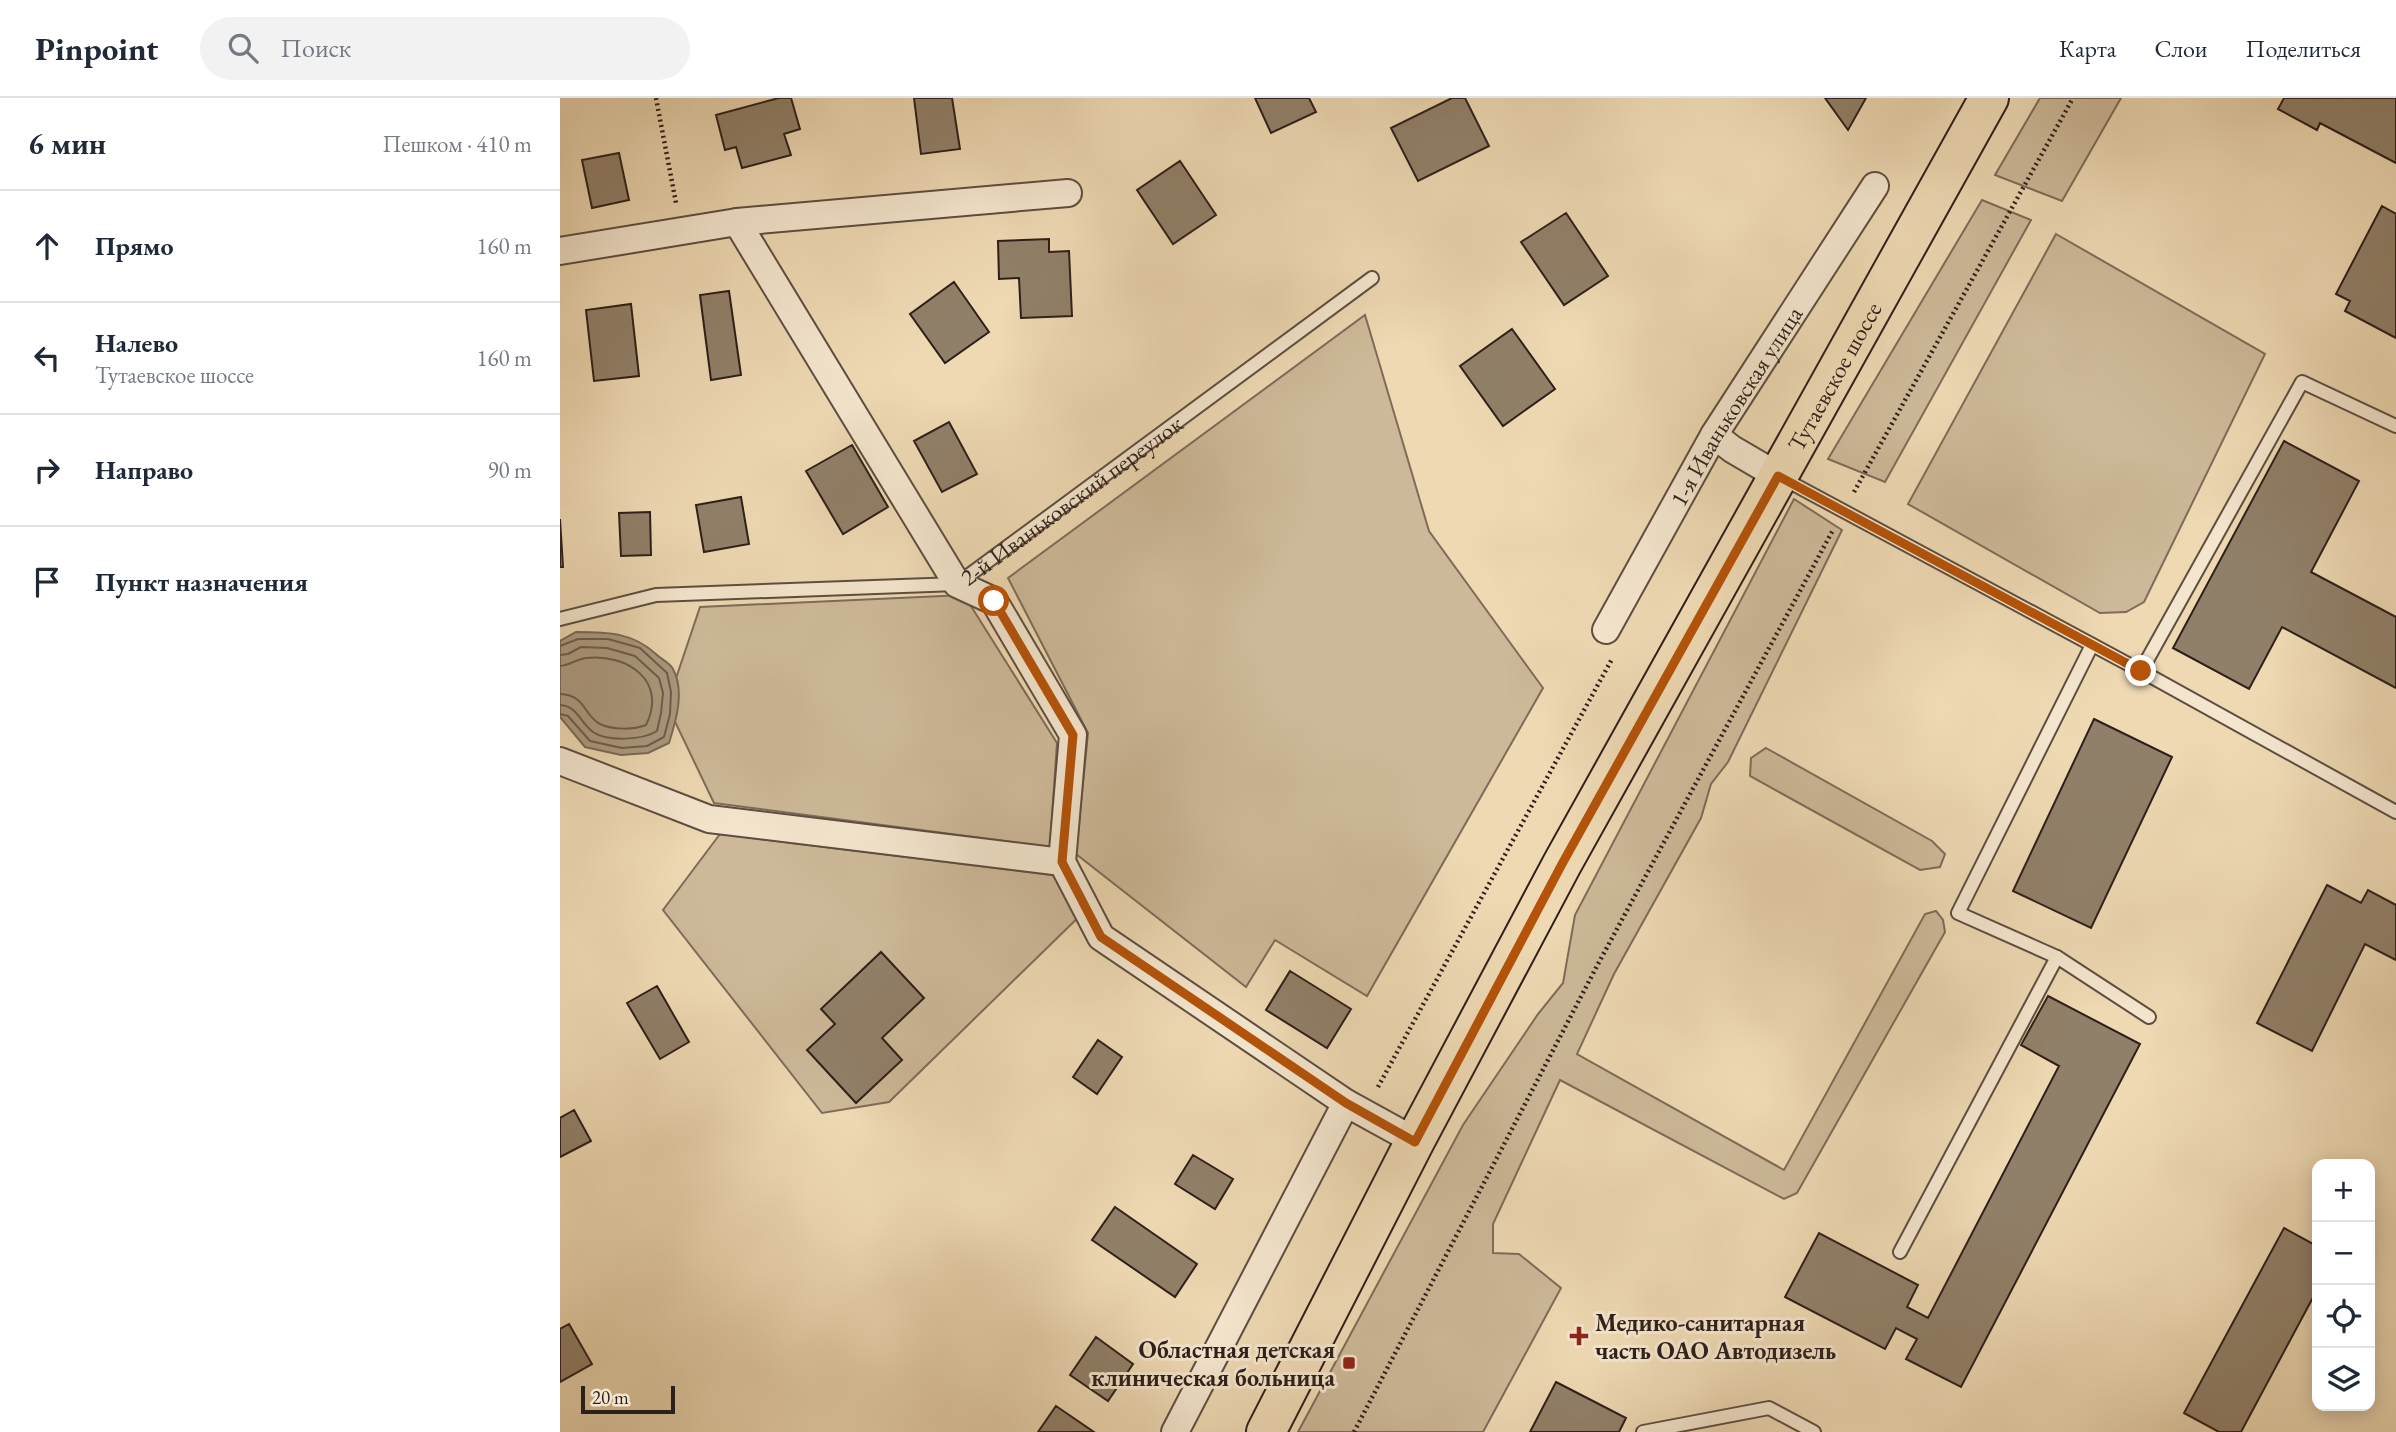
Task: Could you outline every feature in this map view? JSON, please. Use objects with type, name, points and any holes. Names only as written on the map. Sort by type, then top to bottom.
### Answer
[{"type":"main road","name":"Тутаевское шоссе","points":[[1266,1432],[1562,864],[1989,98]]},
{"type":"street","name":"1-я Иваньковская улица","points":[[1606,630],[1714,435],[1874,186]]},
{"type":"street","points":[[560,251],[737,222],[1068,193]]},
{"type":"street","points":[[737,222],[957,583],[994,601],[1073,735],[1062,862],[1101,937],[1346,1103],[1415,1142]]},
{"type":"street","points":[[1714,435],[1778,476]]},
{"type":"street","points":[[560,761],[709,819],[1062,862]]},
{"type":"street","points":[[1175,1432],[1346,1103]]},
{"type":"lane","name":"2-й Иваньковский переулок","points":[[560,619],[656,596],[957,583],[1372,278]]},
{"type":"lane","points":[[2141,671],[2302,382],[2396,426]]},
{"type":"lane","points":[[1778,476],[2396,812]]},
{"type":"lane","points":[[2092,645],[1958,913],[2057,957],[2149,1017]]},
{"type":"lane","points":[[1900,1252],[2057,957]]},
{"type":"lane","points":[[1643,1432],[1769,1408],[1814,1432]]},
{"type":"path","points":[[656,98],[681,232]]},
{"type":"path","points":[[1354,1432],[1598,964]]},
{"type":"shaded area","points":[[2040,98],[2121,98],[2062,201],[1995,175]]},
{"type":"shaded area","points":[[1982,200],[2031,220],[1885,482],[1828,459]]},
{"type":"shaded area","points":[[2056,234],[2265,354],[2144,602],[2126,612],[2100,613],[1908,504]]},
{"type":"shaded area","points":[[1365,315],[1429,531],[1543,688],[1367,996],[1275,940],[1246,987],[1076,854],[1088,733],[1008,578]]},
{"type":"shaded area","points":[[1794,499],[1842,530],[1728,762],[1711,784],[1701,818],[1614,974],[1577,1054],[1784,1170],[1925,914],[1936,911],[1943,920],[1945,932],[1797,1193],[1784,1199],[1560,1080],[1493,1224],[1493,1253],[1519,1254],[1561,1288],[1483,1432],[1298,1432],[1463,1125],[1538,1014],[1563,983],[1575,915]]},
{"type":"shaded area","points":[[964,595],[1057,743],[1050,847],[714,803],[667,705],[700,607]]},
{"type":"shaded area","points":[[1766,748],[1932,841],[1945,854],[1940,867],[1920,870],[1750,776],[1751,758]]},
{"type":"shaded area","points":[[720,834],[1052,875],[1090,906],[889,1102],[822,1113],[663,910]]},
{"type":"water","points":[[576,632],[609,633],[629,638],[648,647],[672,667],[677,678],[679,696],[677,716],[669,743],[648,753],[621,755],[585,747],[560,717],[560,641]]},
{"type":"building","points":[[779,98],[791,98],[800,129],[784,134],[791,155],[742,168],[736,147],[725,150],[716,115]]},
{"type":"building","points":[[914,98],[952,98],[960,149],[921,154]]},
{"type":"building","points":[[1255,98],[1309,98],[1316,112],[1271,133]]},
{"type":"building","points":[[1452,98],[1465,98],[1489,146],[1418,181],[1391,128]]},
{"type":"building","points":[[1825,98],[1866,98],[1848,130]]},
{"type":"building","points":[[2284,98],[2396,98],[2396,163],[2320,123],[2317,130],[2278,109]]},
{"type":"building","points":[[619,153],[629,200],[592,208],[582,160]]},
{"type":"building","points":[[1180,161],[1216,215],[1173,244],[1137,190]]},
{"type":"building","points":[[2382,206],[2396,214],[2396,338],[2345,311],[2350,301],[2336,294]]},
{"type":"building","points":[[1566,213],[1608,276],[1564,305],[1521,242]]},
{"type":"building","points":[[1049,239],[1049,252],[1069,251],[1072,316],[1021,318],[1019,278],[999,279],[998,241]]},
{"type":"building","points":[[954,282],[989,332],[945,363],[910,314]]},
{"type":"building","points":[[729,291],[741,375],[711,380],[700,295]]},
{"type":"building","points":[[631,304],[639,376],[594,381],[586,310]]},
{"type":"building","points":[[1512,329],[1555,389],[1503,426],[1460,366]]},
{"type":"building","points":[[949,422],[977,474],[942,492],[914,441]]},
{"type":"building","points":[[2284,441],[2359,481],[2311,572],[2396,617],[2396,688],[2282,627],[2249,689],[2173,648]]},
{"type":"building","points":[[852,445],[888,507],[843,534],[806,471]]},
{"type":"building","points":[[741,497],[749,544],[704,552],[696,505]]},
{"type":"building","points":[[650,512],[651,555],[621,556],[619,513]]},
{"type":"building","points":[[560,519],[563,567],[560,567]]},
{"type":"building","points":[[2094,719],[2172,757],[2091,928],[2013,891]]},
{"type":"building","points":[[2327,885],[2361,903],[2368,890],[2396,905],[2396,960],[2365,944],[2312,1051],[2257,1023]]},
{"type":"building","points":[[881,952],[924,998],[882,1038],[902,1060],[856,1103],[807,1050],[835,1024],[821,1009]]},
{"type":"building","points":[[1290,971],[1351,1009],[1327,1048],[1266,1010]]},
{"type":"building","points":[[657,986],[689,1042],[660,1059],[627,1003]]},
{"type":"building","points":[[2048,996],[2140,1044],[1961,1387],[1906,1359],[1917,1339],[1896,1328],[1885,1349],[1785,1297],[1819,1233],[1918,1285],[1907,1307],[1928,1318],[2059,1066],[2021,1045]]},
{"type":"building","points":[[1098,1040],[1122,1057],[1097,1094],[1073,1077]]},
{"type":"building","points":[[574,1110],[591,1141],[560,1157],[560,1118]]},
{"type":"building","points":[[1193,1155],[1233,1179],[1215,1209],[1175,1184]]},
{"type":"building","points":[[1115,1207],[1197,1264],[1175,1297],[1092,1240]]},
{"type":"building","points":[[2284,1228],[2312,1243],[2312,1299],[2241,1432],[2219,1432],[2184,1413]]},
{"type":"building","points":[[569,1324],[592,1364],[560,1382],[560,1329]]},
{"type":"building","points":[[1096,1337],[1133,1364],[1108,1401],[1070,1375]]},
{"type":"building","points":[[1556,1382],[1626,1418],[1619,1432],[1530,1432]]},
{"type":"building","points":[[1056,1406],[1094,1432],[1038,1432]]},
{"type":"place","name":"Медико-санитарная часть ОАО Автодизель","points":[[1579,1336]]},
{"type":"place","name":"Областная детская клиническая больница","points":[[1349,1363]]},
{"type":"route","points":[[994,601],[1073,735],[1062,862],[1101,937],[1346,1103],[1415,1142],[1562,864],[1778,476],[2141,671]]}]
